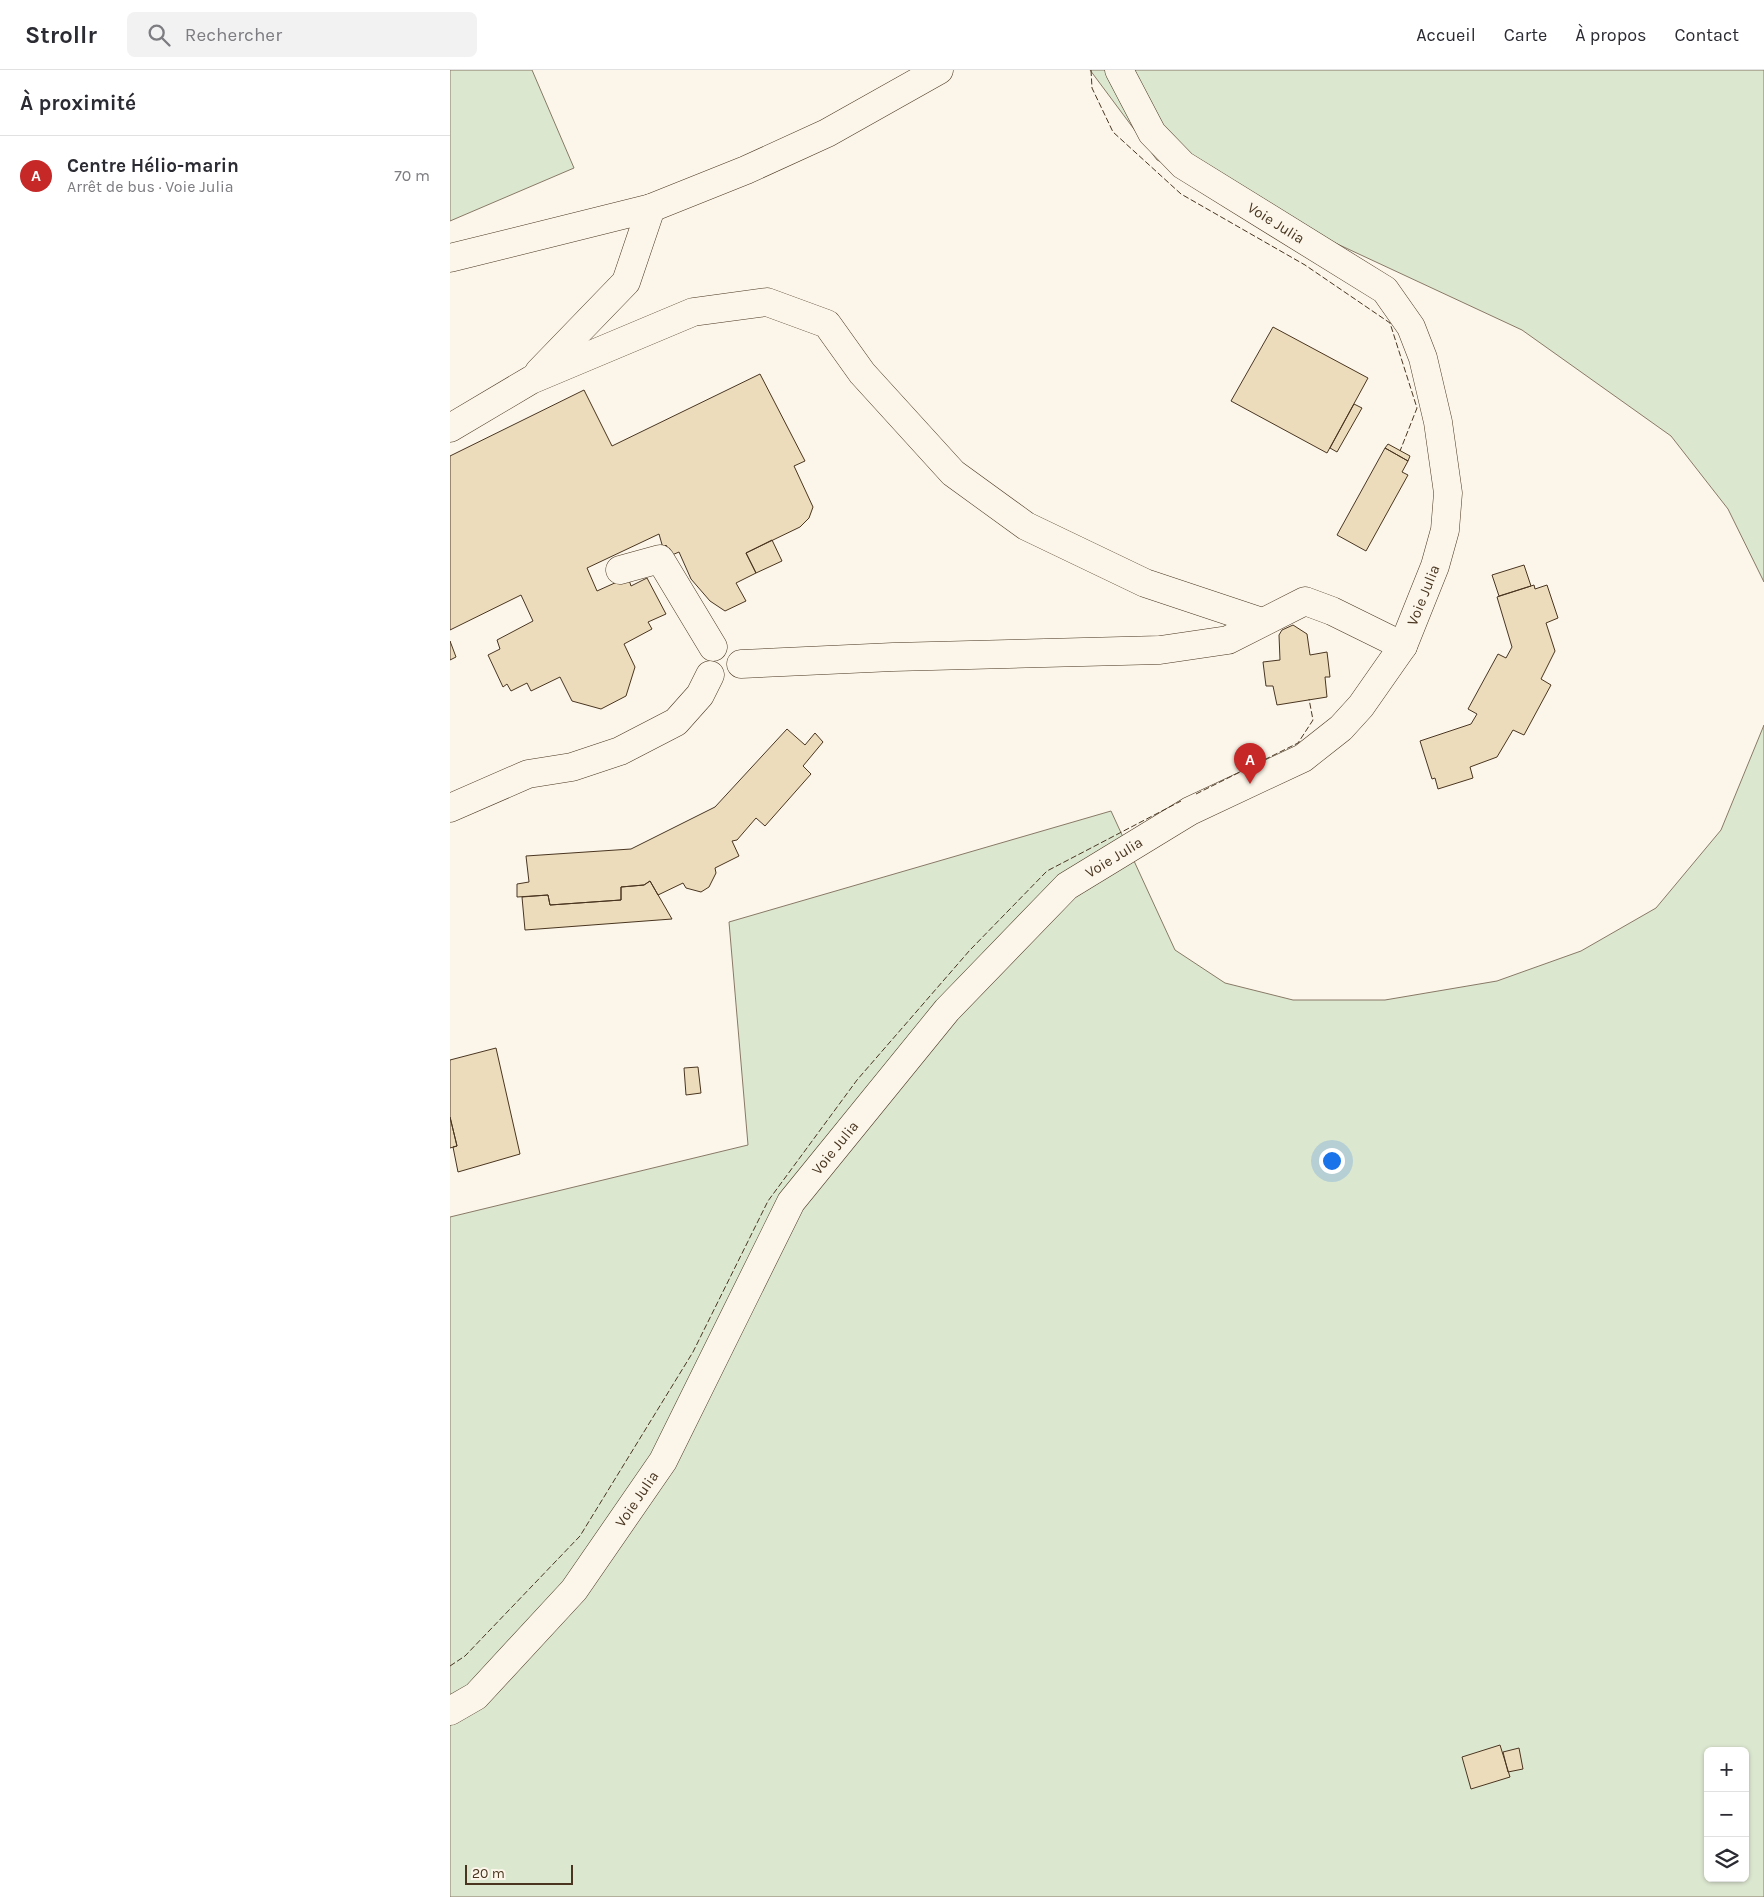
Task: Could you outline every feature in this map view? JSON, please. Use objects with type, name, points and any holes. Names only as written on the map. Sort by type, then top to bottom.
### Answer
[{"type":"street","points":[[450,258],[651,208],[746,170],[827,133],[939,70]]},
{"type":"street","name":"Voie Julia","points":[[450,1711],[476,1696],[574,1590],[663,1460],[791,1202],[947,1010],[1067,886],[1190,811],[1303,758],[1341,728],[1361,706],[1403,646],[1435,566],[1445,530],[1448,493],[1438,422],[1423,358],[1411,327],[1385,290],[1183,165],[1152,133],[1119,70]]},
{"type":"street","points":[[530,380],[626,282],[651,208]]},
{"type":"street","points":[[450,428],[530,380],[693,312],[767,302],[827,324],[862,373],[953,473],[1026,526],[1145,583],[1262,622]]},
{"type":"street","points":[[620,570],[660,559],[714,647]]},
{"type":"street","points":[[740,664],[893,657],[1160,650],[1228,640],[1304,601],[1332,611],[1403,646]]},
{"type":"street","points":[[721,644],[732,646],[740,655],[740,664],[737,672],[728,679],[716,678],[710,675],[705,665],[705,659],[714,647],[721,644]]},
{"type":"street","points":[[450,808],[528,774],[572,768],[620,751],[676,722],[700,695],[710,675]]},
{"type":"green space","points":[[450,70],[532,70],[574,168],[450,221]]},
{"type":"green space","points":[[1090,70],[1764,70],[1764,582],[1728,509],[1671,436],[1522,330],[1157,160]]},
{"type":"green space","points":[[1764,725],[1764,1897],[450,1897],[450,1217],[748,1145],[729,922],[1111,811],[1175,950],[1225,983],[1293,1000],[1385,1000],[1497,981],[1581,951],[1656,908],[1721,830]]},
{"type":"building","points":[[1273,327],[1368,378],[1327,453],[1231,401]]},
{"type":"building","points":[[760,374],[805,461],[794,466],[813,507],[809,518],[800,527],[746,553],[756,573],[736,583],[746,601],[725,611],[710,601],[691,579],[679,552],[672,555],[666,545],[663,548],[659,534],[587,568],[597,591],[628,577],[631,586],[647,578],[666,614],[648,622],[652,629],[624,644],[635,667],[626,696],[601,709],[572,701],[560,677],[531,691],[527,683],[511,691],[507,684],[503,687],[488,655],[500,649],[497,640],[533,621],[521,595],[450,630],[450,456],[584,390],[612,446]]},
{"type":"building","points":[[1354,404],[1362,408],[1337,452],[1330,448]]},
{"type":"building","points":[[1388,444],[1410,456],[1408,461],[1385,448]]},
{"type":"building","points":[[1385,448],[1408,461],[1402,472],[1408,475],[1366,551],[1337,535]]},
{"type":"building","points":[[772,540],[782,561],[756,573],[746,553]]},
{"type":"building","points":[[1524,565],[1531,586],[1499,596],[1492,575]]},
{"type":"building","points":[[1534,585],[1535,589],[1547,585],[1558,618],[1546,623],[1555,651],[1541,679],[1551,685],[1524,735],[1513,730],[1497,757],[1470,767],[1473,778],[1438,789],[1435,778],[1432,779],[1420,741],[1471,724],[1477,714],[1468,709],[1498,654],[1506,658],[1512,647],[1497,597]]},
{"type":"building","points":[[1293,625],[1307,634],[1310,655],[1327,652],[1330,677],[1325,677],[1327,697],[1277,705],[1273,686],[1266,686],[1263,662],[1280,660],[1279,635],[1282,630]]},
{"type":"building","points":[[450,641],[456,657],[450,660]]},
{"type":"building","points":[[787,729],[805,745],[815,733],[823,742],[803,766],[811,774],[765,826],[756,818],[737,840],[732,841],[739,856],[715,868],[716,873],[709,887],[701,892],[686,888],[683,883],[658,895],[650,881],[644,885],[621,887],[621,900],[550,905],[548,895],[517,897],[517,884],[529,882],[526,856],[631,849],[715,807]]},
{"type":"building","points":[[650,881],[672,919],[525,930],[522,897],[548,895],[550,905],[621,900],[621,887],[644,885]]},
{"type":"building","points":[[496,1048],[520,1154],[458,1172],[453,1147],[457,1146],[450,1117],[450,1060]]},
{"type":"building","points":[[698,1067],[701,1093],[686,1095],[684,1068]]},
{"type":"building","points":[[450,1117],[457,1146],[450,1148]]},
{"type":"building","points":[[1500,1745],[1510,1777],[1471,1789],[1462,1757]]},
{"type":"building","points":[[1519,1748],[1523,1769],[1508,1772],[1503,1752]]},
{"type":"fence","points":[[1091,70],[1092,88],[1113,132],[1181,194],[1305,265],[1390,323],[1417,408],[1400,451]]},
{"type":"fence","points":[[1196,794],[1298,743],[1313,720],[1309,699]]},
{"type":"fence","points":[[450,1666],[465,1656],[580,1536],[693,1352],[768,1201],[857,1080],[970,950],[1047,871],[1181,801]]},
{"type":"place","name":"Centre Hélio-marin","points":[[1250,784]]}]
